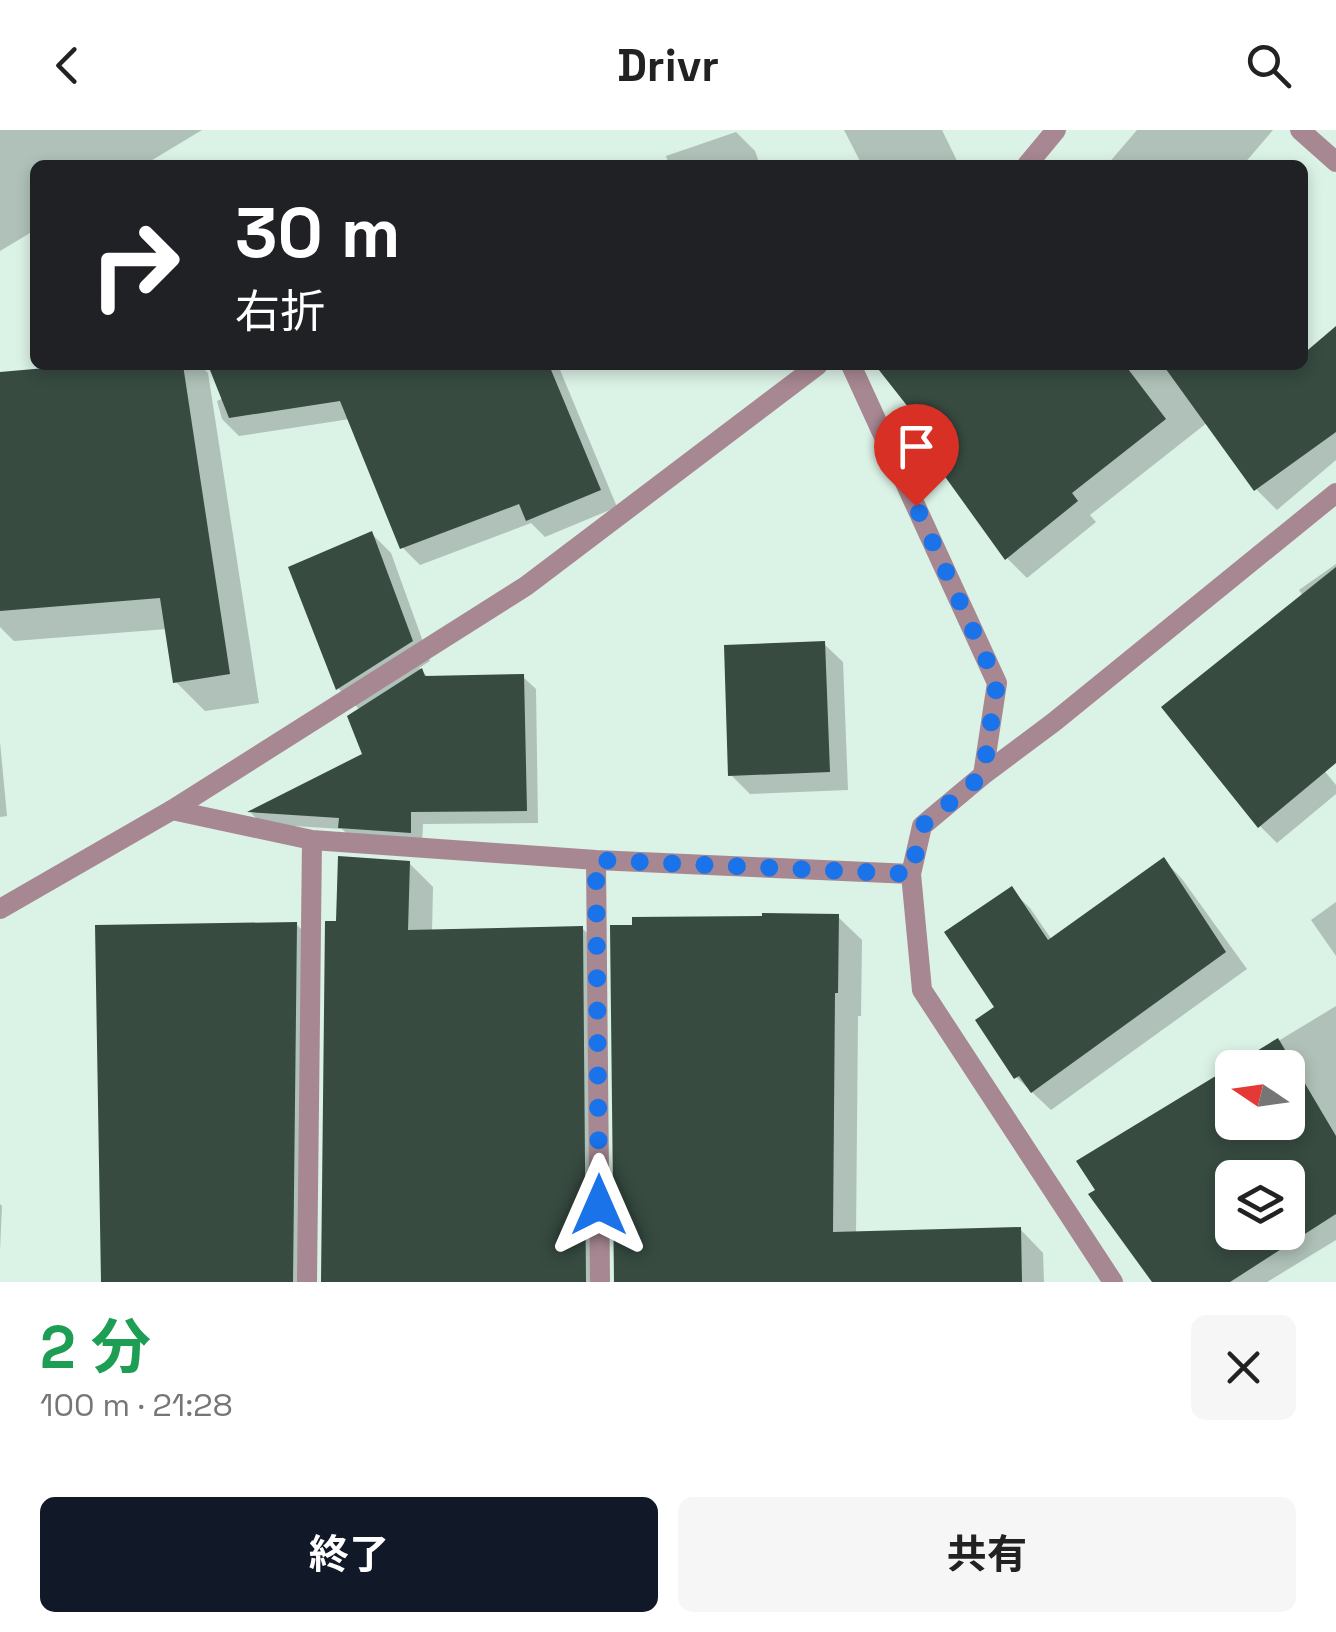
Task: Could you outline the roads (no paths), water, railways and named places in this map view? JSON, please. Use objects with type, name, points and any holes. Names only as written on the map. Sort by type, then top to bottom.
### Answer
[{"type":"street","points":[[1031,160],[1056,130]]},
{"type":"street","points":[[1300,130],[1336,162]]},
{"type":"street","points":[[0,909],[172,810],[526,586],[811,370]]},
{"type":"street","points":[[852,370],[997,683],[983,775]]},
{"type":"street","points":[[1113,1282],[922,990],[911,874],[922,826],[1336,493]]},
{"type":"street","points":[[172,810],[312,840],[596,860],[911,874]]},
{"type":"street","points":[[307,1282],[312,840]]},
{"type":"street","points":[[596,860],[600,1282]]}]
